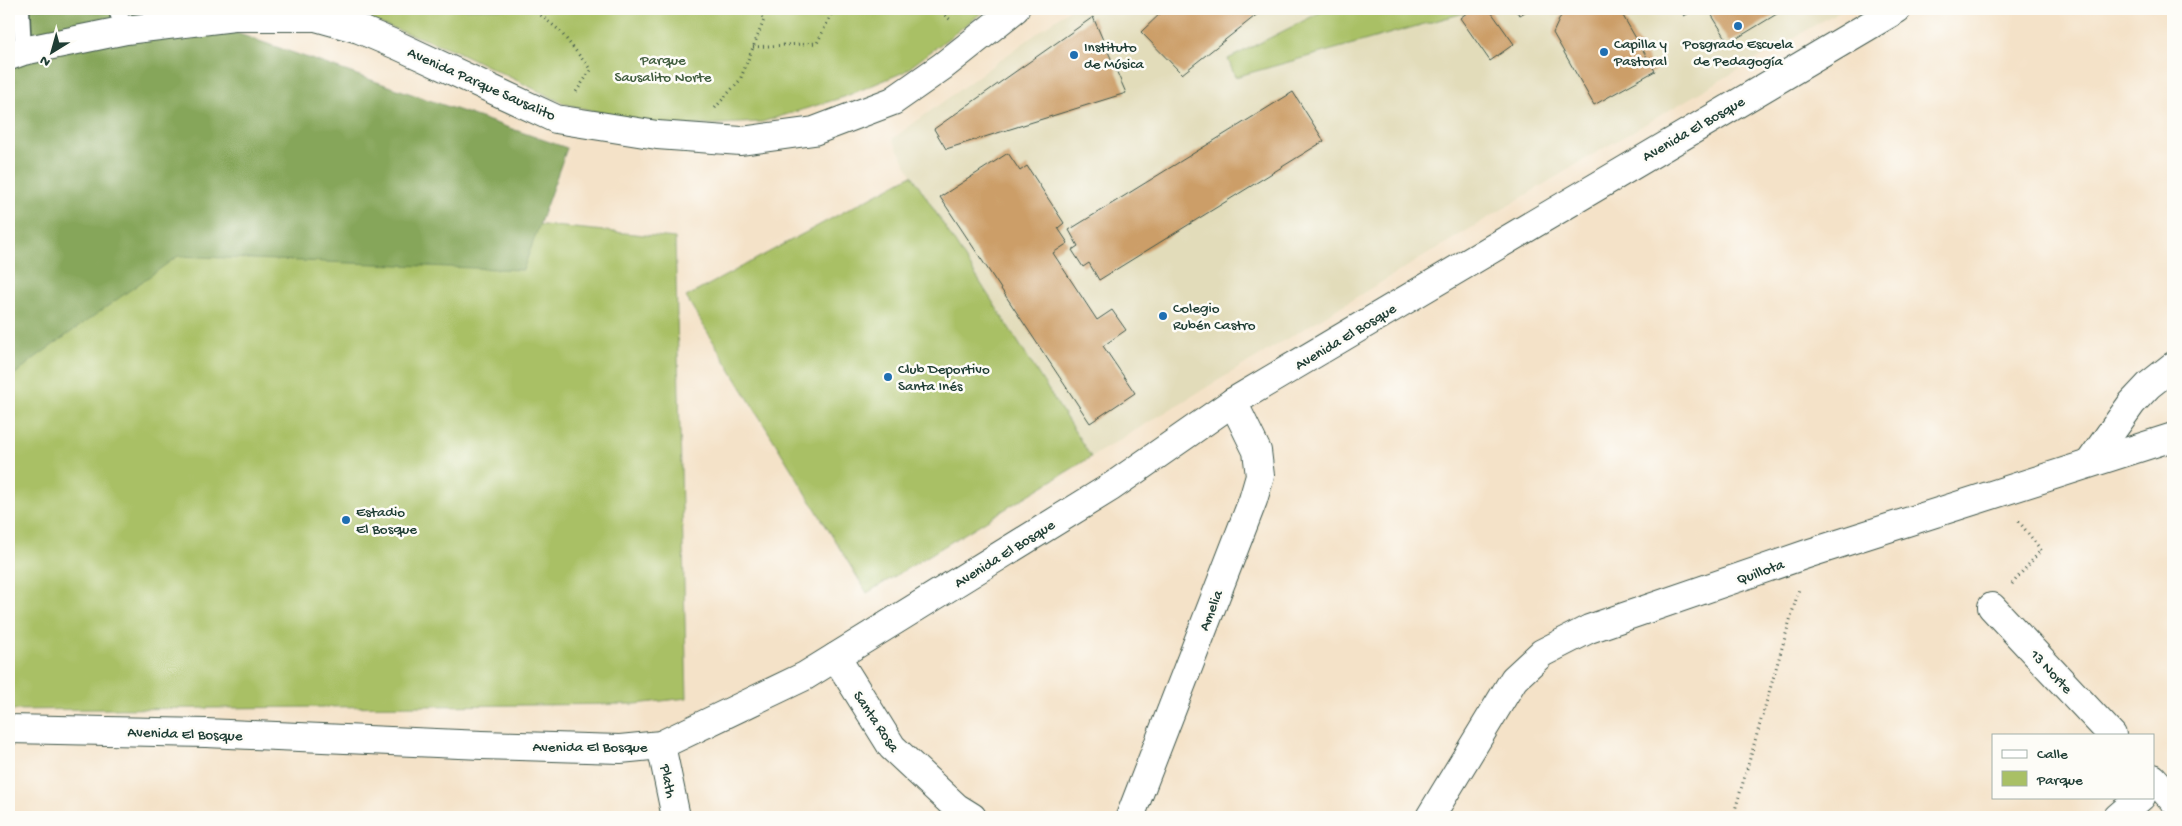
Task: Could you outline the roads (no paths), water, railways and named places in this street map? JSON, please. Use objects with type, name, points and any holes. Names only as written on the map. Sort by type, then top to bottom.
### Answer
[{"type":"street","name":"Avenida Parque Sausalito","points":[[16,54],[121,20],[316,17],[375,36],[556,119],[656,135],[741,141],[814,131],[892,101],[943,66],[1015,9]]},
{"type":"street","name":"Avenida El Bosque","points":[[9,729],[206,733],[610,749],[662,745],[805,676],[1111,487],[1233,402],[1897,9]]},
{"type":"street","points":[[2090,462],[2132,403],[2149,385],[2173,366]]},
{"type":"street","name":"Amelia","points":[[1130,817],[1253,500],[1260,476],[1257,451],[1233,402]]},
{"type":"street","name":"Quillota","points":[[1430,817],[1514,679],[1542,652],[1589,629],[1810,553],[2173,437]]},
{"type":"street","name":"13 Norte","points":[[1992,607],[2111,734]]},
{"type":"street","name":"Santa Rosa","points":[[836,657],[892,747],[956,807],[972,817]]},
{"type":"street","name":"Plath","points":[[662,745],[676,817]]},
{"type":"street","points":[[2118,817],[2142,798]]},
{"type":"lane","points":[[16,54],[21,9]]},
{"type":"place","name":"Posgrado Escuela de Pedagogía","points":[[1738,26]]},
{"type":"place","name":"Capilla y Pastoral","points":[[1604,52]]},
{"type":"place","name":"Instituto de Música","points":[[1074,55]]},
{"type":"place","name":"Colegio Rubén Castro","points":[[1163,316]]},
{"type":"place","name":"Club Deportivo Santa Inés","points":[[888,377]]},
{"type":"place","name":"Estadio El Bosque","points":[[346,520]]},
{"type":"park label","name":"Parque Sausalito Norte","points":[[663,68]]}]
